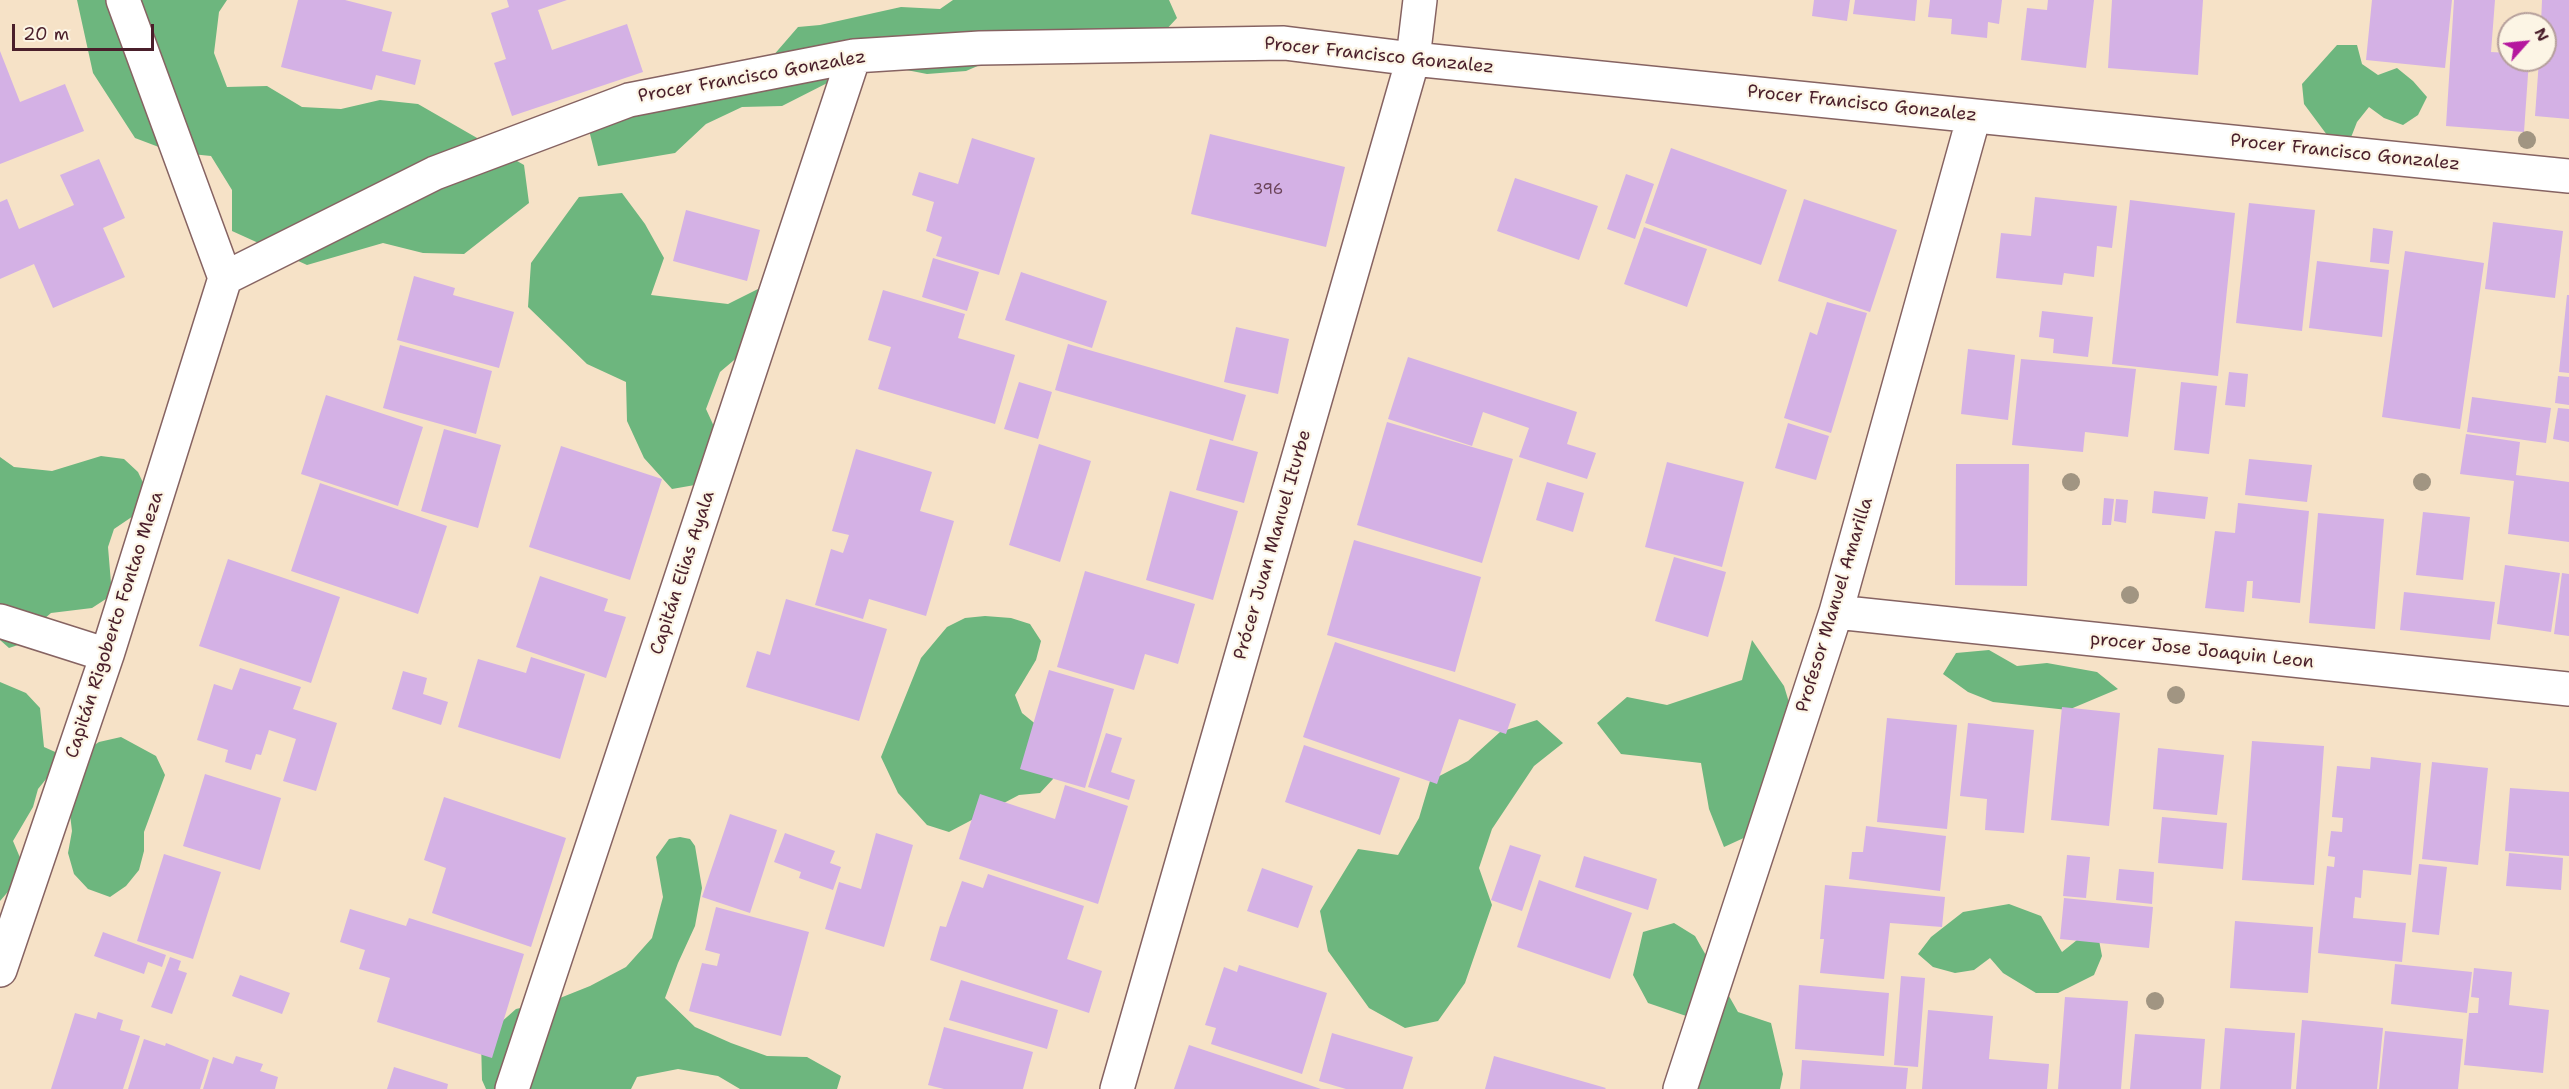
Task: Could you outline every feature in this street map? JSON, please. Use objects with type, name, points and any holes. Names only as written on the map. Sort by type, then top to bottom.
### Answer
[{"type":"street","points":[[123,0],[225,278]]},
{"type":"street","name":"Prócer Juan Manuel Iturbe","points":[[1116,1089],[1413,58],[1420,0]]},
{"type":"street","name":"Procer Francisco Gonzalez","points":[[225,278],[435,173],[628,100],[854,56],[980,48],[1284,43],[2569,176]]},
{"type":"street","name":"Capitán Elias Ayala","points":[[512,1089],[854,56]]},
{"type":"street","name":"Profesor Manuel Amarilla","points":[[1680,1089],[1836,612],[1974,116]]},
{"type":"street","name":"Capitán Rigoberto Fontao Meza","points":[[0,970],[107,655],[225,278]]},
{"type":"street","name":"procer Jose Joaquin Leon","points":[[1836,612],[2569,689]]},
{"type":"street","points":[[0,621],[107,655]]},
{"type":"green space","points":[[77,0],[227,0],[219,12],[214,53],[227,87],[267,86],[302,107],[341,109],[380,100],[418,104],[524,165],[529,203],[464,254],[423,253],[383,243],[307,265],[232,231],[232,190],[211,156],[172,152],[135,138],[93,73]]},
{"type":"green space","points":[[953,0],[1169,0],[1177,18],[1151,46],[1114,63],[1001,56],[966,71],[927,74],[886,66],[847,73],[782,106],[742,107],[706,124],[675,153],[598,166],[588,126],[652,83],[690,70],[735,72],[772,57],[798,27],[820,25],[901,7],[940,9]]},
{"type":"green space","points":[[2337,45],[2357,45],[2362,64],[2378,75],[2397,68],[2413,81],[2427,97],[2418,115],[2403,125],[2384,118],[2369,107],[2357,122],[2350,140],[2330,139],[2304,104],[2302,84]]},
{"type":"green space","points":[[622,193],[645,224],[664,258],[651,295],[728,304],[764,286],[786,316],[720,372],[706,409],[722,444],[712,482],[672,489],[644,458],[627,421],[626,382],[587,364],[528,307],[531,263],[579,197]]},
{"type":"green space","points":[[101,456],[124,459],[138,472],[146,489],[145,508],[114,529],[108,547],[112,595],[92,608],[51,613],[37,625],[27,642],[9,648],[0,640],[0,457],[14,467],[52,471]]},
{"type":"green space","points":[[985,616],[1011,618],[1030,624],[1041,641],[1036,660],[1015,695],[1022,713],[1038,726],[1056,760],[1053,779],[1040,793],[1019,795],[949,832],[927,825],[898,793],[881,757],[921,658],[947,627],[965,618]]},
{"type":"green space","points":[[1752,640],[1784,686],[1795,722],[1759,831],[1724,847],[1709,809],[1701,763],[1621,754],[1597,723],[1627,697],[1667,705],[1742,680]]},
{"type":"green space","points":[[1989,650],[2017,666],[2047,663],[2097,672],[2118,689],[2068,710],[1993,702],[1968,692],[1943,674],[1956,653]]},
{"type":"green space","points":[[0,682],[26,693],[40,708],[44,747],[62,755],[82,753],[99,742],[121,737],[156,756],[165,775],[144,832],[144,851],[139,870],[126,886],[110,897],[88,889],[74,874],[68,853],[72,831],[67,789],[51,773],[38,789],[33,807],[13,841],[21,860],[19,879],[0,901]]},
{"type":"green space","points":[[1537,720],[1563,743],[1534,766],[1492,829],[1479,868],[1492,905],[1465,983],[1438,1021],[1405,1028],[1369,1008],[1328,951],[1320,911],[1358,849],[1398,855],[1419,818],[1430,781],[1468,761],[1500,732]]},
{"type":"green space","points":[[680,837],[690,839],[695,846],[702,888],[695,926],[665,998],[695,1027],[731,1043],[767,1056],[807,1057],[841,1076],[837,1089],[740,1089],[718,1076],[678,1069],[637,1077],[631,1089],[486,1089],[482,1080],[481,1040],[516,1009],[555,1000],[590,986],[626,967],[652,938],[663,897],[656,857],[669,839]]},
{"type":"green space","points":[[2009,904],[2041,916],[2062,952],[2077,940],[2098,935],[2102,956],[2094,975],[2058,993],[2036,993],[2003,973],[1990,958],[1974,970],[1955,973],[1933,967],[1918,954],[1931,937],[1963,912]]},
{"type":"green space","points":[[1674,923],[1695,936],[1738,1012],[1771,1023],[1783,1074],[1780,1089],[1688,1089],[1698,1020],[1648,1003],[1633,975],[1643,932]]},
{"type":"building","points":[[298,0],[345,0],[392,12],[382,51],[421,60],[415,85],[376,75],[372,90],[281,67]]},
{"type":"building","points":[[507,0],[567,0],[538,10],[552,50],[627,24],[643,72],[512,116],[494,63],[506,59],[491,13],[509,7]]},
{"type":"building","points":[[1814,0],[1850,0],[1847,21],[1812,16]]},
{"type":"building","points":[[1855,0],[1917,0],[1915,21],[1853,14]]},
{"type":"building","points":[[1930,0],[2002,0],[1999,24],[1988,22],[1987,38],[1951,34],[1952,19],[1928,17]]},
{"type":"building","points":[[2048,0],[2094,0],[2086,68],[2021,60],[2027,8],[2047,10]]},
{"type":"building","points":[[2112,0],[2203,0],[2198,75],[2108,68]]},
{"type":"building","points":[[2372,0],[2452,0],[2445,68],[2366,60]]},
{"type":"building","points":[[2454,0],[2495,0],[2491,52],[2497,52],[2497,72],[2528,72],[2524,132],[2446,126]]},
{"type":"building","points":[[2542,0],[2569,0],[2569,119],[2535,116],[2538,72],[2557,72],[2557,12],[2542,12]]},
{"type":"building","points":[[0,51],[20,102],[65,84],[84,131],[0,164]]},
{"type":"building","points":[[1210,134],[1345,167],[1326,247],[1191,214]]},
{"type":"building","points":[[972,138],[1035,158],[999,275],[936,256],[942,237],[926,231],[934,202],[912,195],[919,172],[958,184]]},
{"type":"building","points":[[1671,148],[1787,190],[1761,265],[1645,223]]},
{"type":"building","points":[[99,159],[125,218],[103,228],[125,277],[53,308],[34,264],[0,279],[0,202],[7,199],[19,229],[74,205],[60,175]]},
{"type":"building","points":[[1626,174],[1654,184],[1635,239],[1607,229]]},
{"type":"building","points":[[1515,178],[1598,206],[1579,260],[1497,231]]},
{"type":"building","points":[[2035,197],[2117,206],[2112,248],[2097,246],[2094,277],[2064,273],[2062,285],[1996,278],[2001,233],[2031,236]]},
{"type":"building","points":[[1804,199],[1897,230],[1870,312],[1778,281]]},
{"type":"building","points":[[2130,200],[2235,213],[2218,376],[2112,364]]},
{"type":"building","points":[[2249,203],[2315,210],[2302,331],[2236,323]]},
{"type":"building","points":[[686,210],[760,230],[747,281],[673,261]]},
{"type":"building","points":[[2493,222],[2563,231],[2555,298],[2485,289]]},
{"type":"building","points":[[1644,227],[1707,249],[1687,307],[1624,284]]},
{"type":"building","points":[[2373,228],[2393,231],[2389,264],[2370,262]]},
{"type":"building","points":[[2405,251],[2484,263],[2460,429],[2382,417]]},
{"type":"building","points":[[933,258],[979,272],[967,311],[922,297]]},
{"type":"building","points":[[2317,261],[2389,270],[2382,337],[2309,328]]},
{"type":"building","points":[[1021,272],[1107,301],[1092,348],[1005,320]]},
{"type":"building","points":[[414,276],[455,288],[453,295],[514,312],[499,368],[397,340]]},
{"type":"building","points":[[883,290],[965,314],[958,338],[1015,355],[995,424],[878,389],[891,347],[868,340]]},
{"type":"building","points":[[2567,295],[2569,295],[2569,373],[2559,372]]},
{"type":"building","points":[[1827,302],[1867,313],[1831,433],[1784,418],[1810,332],[1817,335]]},
{"type":"building","points":[[2042,311],[2093,317],[2088,357],[2053,353],[2054,339],[2039,337]]},
{"type":"building","points":[[1236,327],[1289,339],[1278,394],[1224,382]]},
{"type":"building","points":[[1068,344],[1246,395],[1233,441],[1055,390]]},
{"type":"building","points":[[400,345],[492,371],[476,434],[383,408]]},
{"type":"building","points":[[1968,349],[2015,355],[2008,420],[1961,414]]},
{"type":"building","points":[[1408,357],[1577,412],[1567,444],[1596,453],[1587,479],[1519,457],[1529,428],[1483,412],[1472,446],[1388,419]]},
{"type":"building","points":[[2021,359],[2136,369],[2128,437],[2085,432],[2083,452],[2012,445]]},
{"type":"building","points":[[2229,372],[2248,374],[2245,407],[2225,405]]},
{"type":"building","points":[[2558,376],[2569,377],[2569,405],[2555,403]]},
{"type":"building","points":[[1019,382],[1052,392],[1038,439],[1004,429]]},
{"type":"building","points":[[2181,382],[2217,386],[2209,454],[2174,450]]},
{"type":"building","points":[[326,395],[423,427],[398,506],[301,474]]},
{"type":"building","points":[[2472,397],[2551,408],[2546,443],[2467,432]]},
{"type":"building","points":[[2558,408],[2569,409],[2569,442],[2553,439]]},
{"type":"building","points":[[1387,422],[1513,459],[1482,563],[1357,525]]},
{"type":"building","points":[[1788,423],[1829,436],[1816,480],[1775,468]]},
{"type":"building","points":[[444,429],[501,445],[478,528],[421,511]]},
{"type":"building","points":[[2466,434],[2520,442],[2516,475],[2569,482],[2569,542],[2508,534],[2514,481],[2460,474]]},
{"type":"building","points":[[1210,439],[1258,452],[1244,503],[1196,490]]},
{"type":"building","points":[[1039,444],[1091,461],[1060,562],[1009,545]]},
{"type":"building","points":[[561,446],[662,479],[630,580],[529,547]]},
{"type":"building","points":[[856,449],[932,472],[920,511],[954,521],[926,616],[869,599],[863,619],[815,605],[831,549],[843,553],[849,535],[832,531]]},
{"type":"building","points":[[2249,459],[2312,465],[2307,502],[2245,495]]},
{"type":"building","points":[[1667,462],[1744,482],[1722,567],[1645,547]]},
{"type":"building","points":[[1956,464],[2029,464],[2027,586],[1955,585]]},
{"type":"building","points":[[1547,482],[1584,493],[1573,532],[1536,520]]},
{"type":"building","points":[[320,483],[447,526],[418,614],[291,571]]},
{"type":"building","points":[[1170,491],[1238,511],[1213,600],[1146,580]]},
{"type":"building","points":[[2154,491],[2208,497],[2205,519],[2152,513]]},
{"type":"building","points":[[2104,498],[2114,499],[2111,525],[2102,525]]},
{"type":"building","points":[[2116,499],[2128,500],[2126,523],[2114,521]]},
{"type":"building","points":[[2238,503],[2309,511],[2300,603],[2252,598],[2253,581],[2247,581],[2244,612],[2205,608],[2215,531],[2235,533]]},
{"type":"building","points":[[2423,512],[2470,517],[2463,580],[2416,575]]},
{"type":"building","points":[[2318,513],[2384,519],[2375,629],[2309,623]]},
{"type":"building","points":[[1354,540],[1481,577],[1455,672],[1327,635]]},
{"type":"building","points":[[1674,557],[1726,572],[1708,637],[1655,621]]},
{"type":"building","points":[[228,559],[340,597],[311,683],[199,646]]},
{"type":"building","points":[[2505,565],[2560,573],[2551,632],[2497,624]]},
{"type":"building","points":[[1085,571],[1195,604],[1178,664],[1145,654],[1134,690],[1057,667]]},
{"type":"building","points":[[2562,573],[2569,574],[2569,636],[2554,634]]},
{"type":"building","points":[[540,576],[608,599],[604,611],[626,617],[606,678],[516,647]]},
{"type":"building","points":[[2404,592],[2495,602],[2490,640],[2400,630]]},
{"type":"building","points":[[786,599],[887,629],[859,721],[746,687],[757,651],[770,655]]},
{"type":"building","points":[[1335,642],[1516,704],[1506,734],[1459,719],[1437,784],[1303,737]]},
{"type":"building","points":[[531,657],[585,674],[560,759],[458,727],[478,659],[526,673]]},
{"type":"building","points":[[240,668],[301,687],[293,709],[337,723],[316,791],[283,781],[296,739],[269,730],[261,755],[256,754],[251,770],[225,762],[228,750],[197,740],[214,684],[232,690]]},
{"type":"building","points":[[1049,670],[1114,689],[1085,788],[1020,769]]},
{"type":"building","points":[[403,671],[427,678],[423,694],[448,702],[441,725],[392,709]]},
{"type":"building","points":[[2062,707],[2120,713],[2109,826],[2051,820]]},
{"type":"building","points":[[1887,718],[1957,725],[1947,829],[1877,822]]},
{"type":"building","points":[[1968,723],[2034,730],[2024,833],[1985,830],[1987,799],[1960,796]]},
{"type":"building","points":[[1106,733],[1122,738],[1111,772],[1135,780],[1129,800],[1088,787]]},
{"type":"building","points":[[2252,741],[2324,746],[2314,885],[2242,880]]},
{"type":"building","points":[[1304,745],[1400,778],[1380,835],[1285,802]]},
{"type":"building","points":[[2158,748],[2224,755],[2217,815],[2153,809]]},
{"type":"building","points":[[2371,757],[2421,763],[2411,875],[2363,870],[2361,898],[2355,897],[2353,918],[2406,923],[2402,962],[2318,953],[2327,866],[2334,867],[2335,857],[2328,856],[2331,831],[2342,832],[2343,818],[2332,817],[2337,766],[2370,769]]},
{"type":"building","points":[[2432,762],[2488,768],[2478,865],[2422,859]]},
{"type":"building","points":[[205,774],[281,798],[260,870],[183,846]]},
{"type":"building","points":[[1065,785],[1128,806],[1098,904],[959,859],[980,794],[1055,819]]},
{"type":"building","points":[[2510,788],[2569,792],[2569,856],[2505,851]]},
{"type":"building","points":[[444,797],[566,838],[531,947],[432,913],[446,868],[424,860]]},
{"type":"building","points":[[730,814],[777,830],[750,913],[702,897]]},
{"type":"building","points":[[2162,817],[2227,823],[2223,869],[2158,863]]},
{"type":"building","points":[[1866,826],[1946,836],[1940,891],[1849,879],[1852,852],[1863,852]]},
{"type":"building","points":[[785,833],[835,851],[830,863],[841,867],[833,890],[799,878],[801,872],[774,862]]},
{"type":"building","points":[[876,833],[913,845],[884,947],[825,929],[839,882],[861,889]]},
{"type":"building","points":[[1510,845],[1541,855],[1522,911],[1491,900]]},
{"type":"building","points":[[2509,853],[2563,858],[2561,890],[2506,886]]},
{"type":"building","points":[[164,854],[221,872],[193,959],[137,941]]},
{"type":"building","points":[[2067,855],[2090,857],[2086,898],[2063,896]]},
{"type":"building","points":[[1584,856],[1657,879],[1648,910],[1575,887]]},
{"type":"building","points":[[2419,864],[2447,867],[2439,935],[2412,932]]},
{"type":"building","points":[[1262,868],[1313,886],[1298,928],[1247,911]]},
{"type":"building","points":[[2119,869],[2154,872],[2152,904],[2116,900]]},
{"type":"building","points":[[988,874],[1084,906],[1067,959],[1102,971],[1089,1013],[930,960],[940,926],[946,927],[962,881],[983,888]]},
{"type":"building","points":[[1539,880],[1632,913],[1610,979],[1517,947]]},
{"type":"building","points":[[1825,885],[1945,897],[1942,927],[1890,923],[1884,979],[1820,973],[1824,939],[1820,939]]},
{"type":"building","points":[[2064,898],[2153,907],[2149,948],[2060,939]]},
{"type":"building","points":[[716,907],[809,932],[781,1036],[689,1011],[702,963],[717,966],[720,954],[705,950]]},
{"type":"building","points":[[350,909],[406,926],[409,918],[524,954],[492,1058],[377,1022],[390,978],[359,969],[365,950],[340,942]]},
{"type":"building","points":[[2235,921],[2313,927],[2308,993],[2230,988]]},
{"type":"building","points":[[103,932],[166,955],[162,967],[148,962],[144,974],[94,956]]},
{"type":"building","points":[[170,957],[181,961],[178,970],[187,973],[172,1014],[151,1007]]},
{"type":"building","points":[[2395,964],[2472,972],[2467,1013],[2391,1004]]},
{"type":"building","points":[[1239,965],[1327,993],[1302,1074],[1211,1044],[1216,1028],[1205,1025],[1224,967],[1237,972]]},
{"type":"building","points":[[2474,968],[2512,972],[2509,1005],[2549,1010],[2543,1073],[2464,1065],[2469,1013],[2478,1013],[2479,998],[2471,997]]},
{"type":"building","points":[[240,975],[290,993],[282,1014],[232,996]]},
{"type":"building","points":[[1901,976],[1925,978],[1918,1067],[1894,1065]]},
{"type":"building","points":[[961,980],[1058,1010],[1047,1049],[949,1020]]},
{"type":"building","points":[[1799,985],[1889,993],[1884,1056],[1795,1049]]},
{"type":"building","points":[[2065,997],[2128,1001],[2121,1089],[2058,1089]]},
{"type":"building","points":[[1928,1010],[1993,1016],[1989,1059],[2049,1064],[2047,1089],[1922,1089]]},
{"type":"building","points":[[98,1012],[123,1020],[120,1030],[140,1036],[123,1089],[51,1089],[75,1013],[96,1019]]},
{"type":"building","points":[[2302,1020],[2383,1028],[2377,1089],[2296,1089]]},
{"type":"building","points":[[944,1027],[1033,1052],[1023,1089],[944,1089],[928,1085]]},
{"type":"building","points":[[2225,1028],[2295,1033],[2291,1089],[2220,1089]]},
{"type":"building","points":[[2385,1031],[2463,1039],[2458,1089],[2379,1089]]},
{"type":"building","points":[[1332,1033],[1413,1057],[1403,1089],[1346,1089],[1319,1081]]},
{"type":"building","points":[[2135,1034],[2205,1039],[2201,1089],[2130,1089]]},
{"type":"building","points":[[144,1039],[165,1046],[166,1043],[209,1060],[200,1089],[128,1089]]},
{"type":"building","points":[[1189,1045],[1321,1089],[1174,1089]]},
{"type":"building","points":[[236,1056],[263,1064],[260,1071],[278,1077],[275,1089],[203,1089],[213,1057],[233,1064]]},
{"type":"building","points":[[1494,1056],[1606,1088],[1485,1089]]},
{"type":"building","points":[[1802,1060],[1908,1068],[1906,1089],[1800,1089]]},
{"type":"building","points":[[394,1067],[448,1084],[447,1089],[387,1089]]}]
